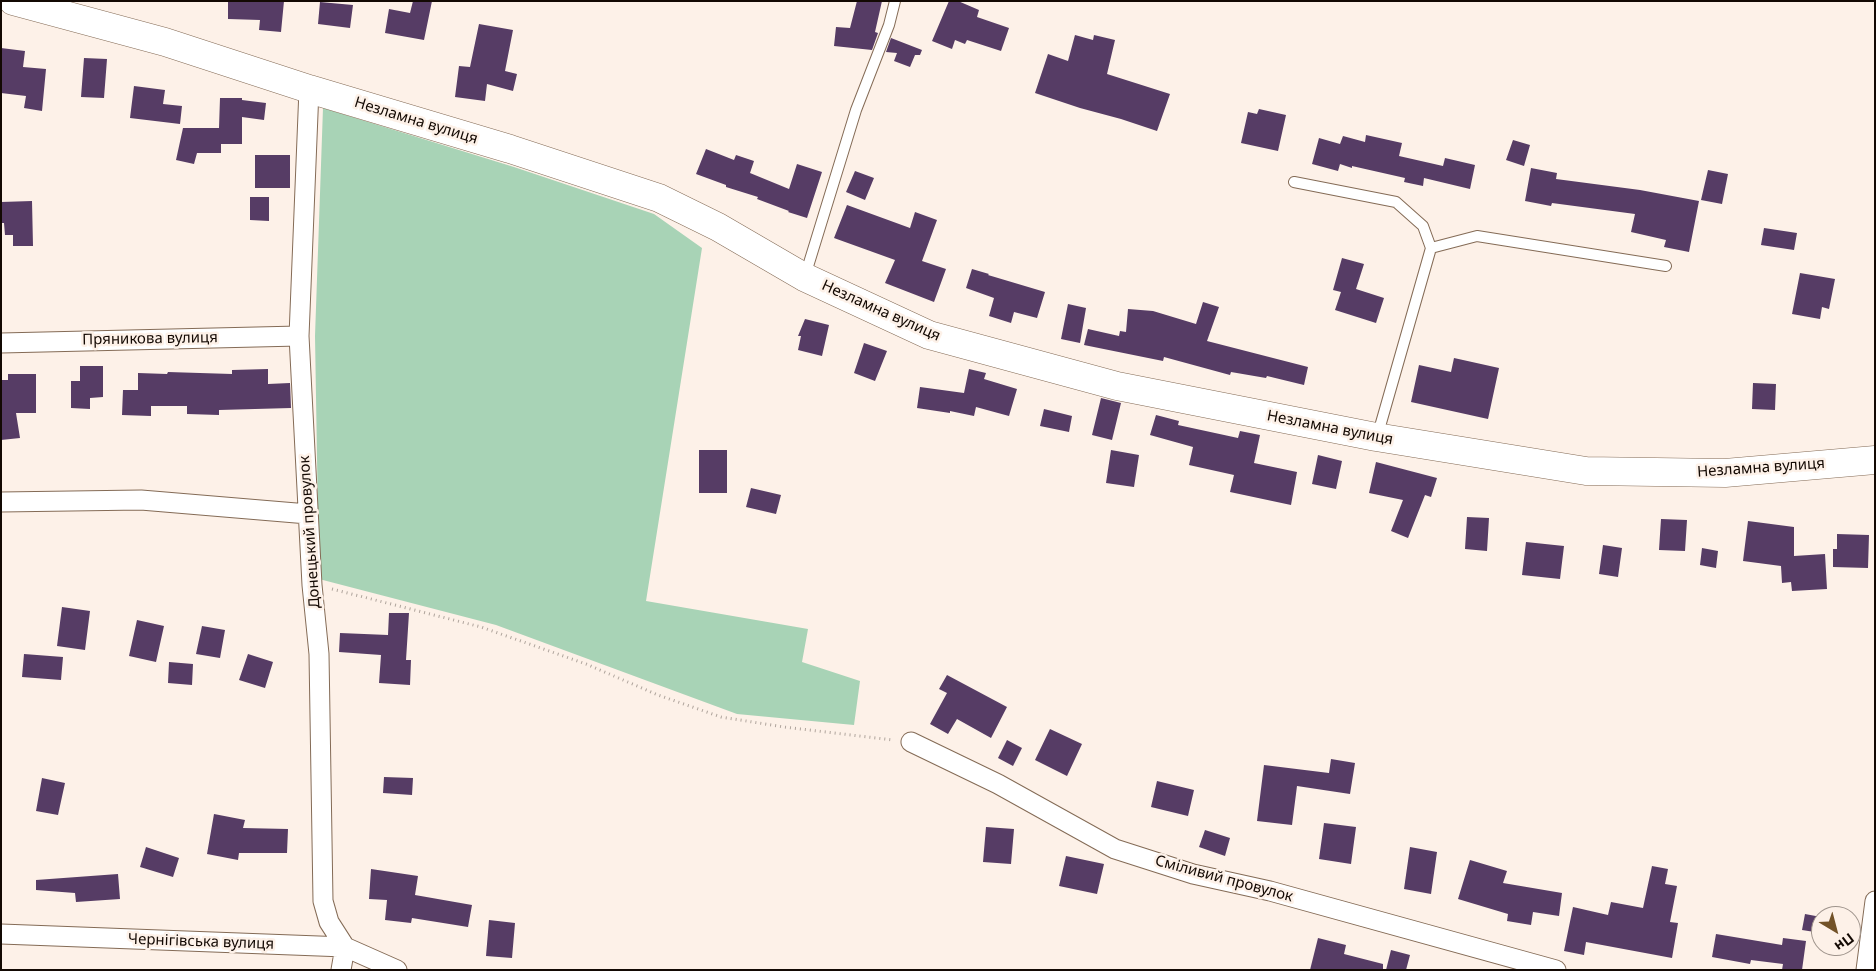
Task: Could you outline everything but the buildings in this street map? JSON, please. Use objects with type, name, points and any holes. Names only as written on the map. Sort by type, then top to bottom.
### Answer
[{"type":"street","name":"Незламна вулиця","points":[[13,1],[165,42],[510,149],[659,198],[718,227],[804,277],[929,335],[1117,386],[1376,438],[1586,471],[1725,473],[1875,460]]},
{"type":"street","name":"Донецький провулок","points":[[310,88],[299,336],[312,585],[319,654],[322,901],[329,922],[345,947]]},
{"type":"street","name":"Пряникова вулиця","points":[[1,343],[299,336]]},
{"type":"street","points":[[1,502],[141,500],[308,514]]},
{"type":"street","name":"Сміливий провулок","points":[[911,742],[998,784],[1115,849],[1193,874],[1270,891],[1556,970]]},
{"type":"street","points":[[1866,970],[1875,902]]},
{"type":"street","name":"Чернігівська вулиця","points":[[1,934],[345,947],[397,970]]},
{"type":"street","points":[[341,970],[345,947]]},
{"type":"lane","name":"Незламна вулиця","points":[[804,277],[856,110],[895,1]]},
{"type":"lane","points":[[1294,182],[1396,202],[1423,226],[1431,248],[1376,438]]},
{"type":"lane","points":[[1431,248],[1477,236],[1666,266]]},
{"type":"path","points":[[312,585],[342,590],[481,627],[586,664],[658,695],[721,717],[784,727],[911,742]]},
{"type":"green space","points":[[323,108],[514,167],[654,214],[702,248],[646,601],[808,629],[802,662],[860,681],[854,725],[737,714],[496,625],[319,579],[315,336]]}]
